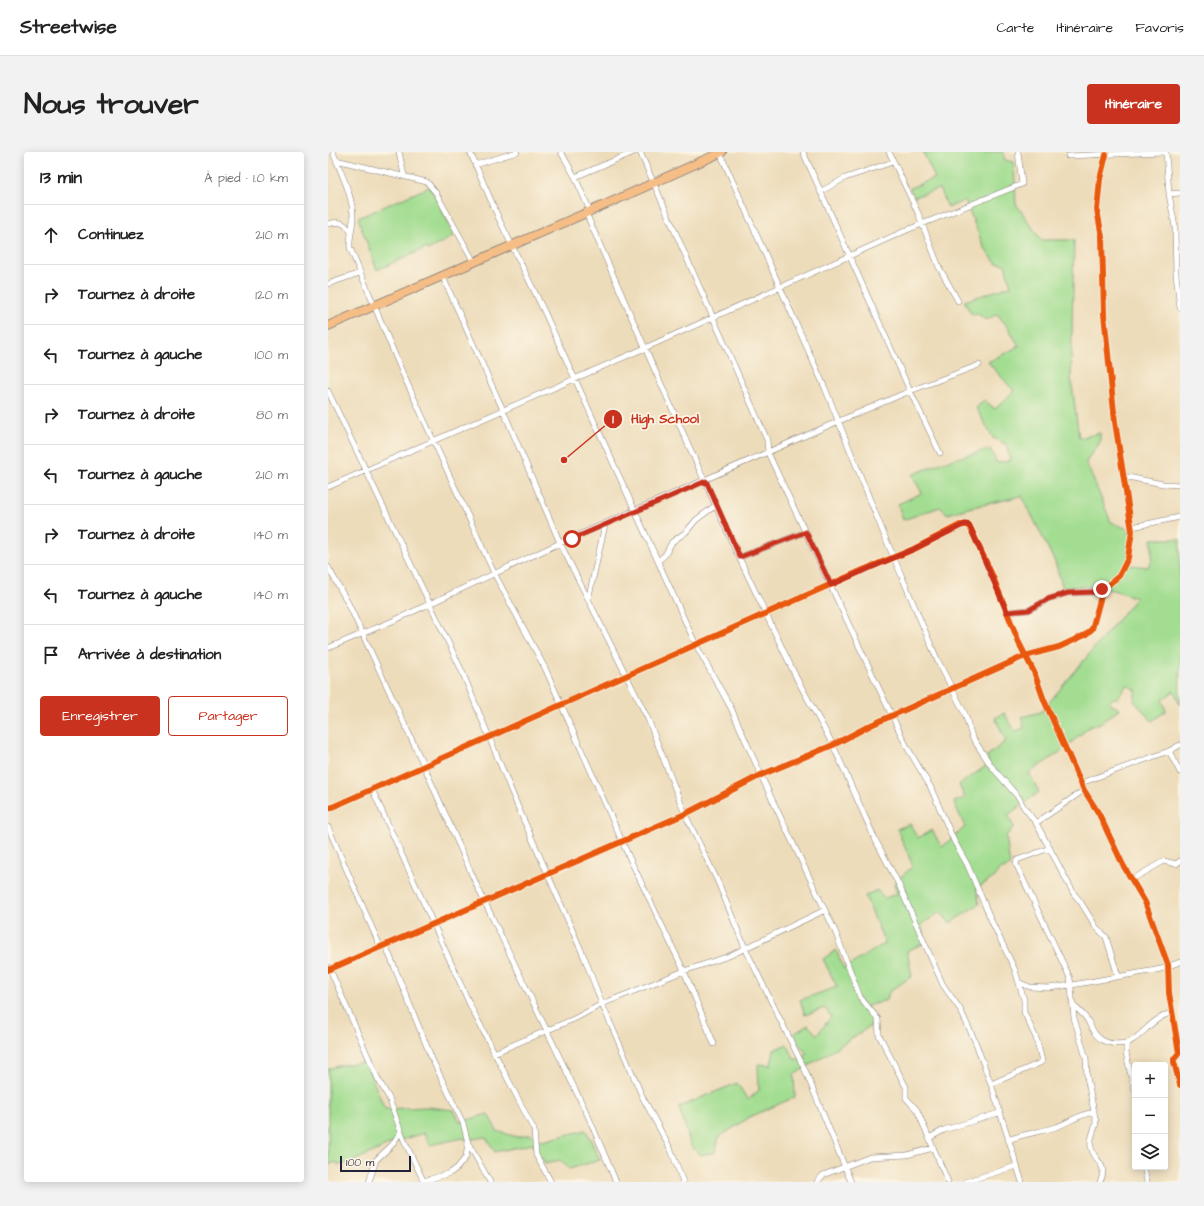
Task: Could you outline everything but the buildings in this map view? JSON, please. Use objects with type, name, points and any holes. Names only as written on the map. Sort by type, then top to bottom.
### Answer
[{"type":"main road","points":[[328,326],[652,184],[706,155],[721,152]]},
{"type":"street","points":[[333,152],[350,200],[353,215],[350,248],[360,273],[494,573],[545,668],[623,841],[684,971],[714,1044]]},
{"type":"street","points":[[399,152],[404,175]]},
{"type":"street","points":[[470,152],[696,645],[731,708],[825,910],[844,952],[860,997],[878,1019],[879,1035],[906,1087],[906,1098],[918,1110],[948,1182]]},
{"type":"street","points":[[475,165],[518,152]]},
{"type":"street","points":[[561,152],[575,177],[588,212],[645,348],[740,557],[805,696],[833,745],[875,839],[902,892],[940,980],[960,1010],[975,1041],[991,1084],[1022,1182]]},
{"type":"street","points":[[575,177],[634,152]]},
{"type":"street","points":[[640,152],[652,184],[767,440],[768,452],[907,747],[930,786],[954,841],[968,864],[1020,983],[1023,994],[1024,1012],[1036,1038],[1042,1061],[1017,1074],[991,1084]]},
{"type":"street","points":[[721,152],[839,421],[894,556],[952,689],[965,714],[972,737],[992,767],[1019,798],[1036,823],[1074,894],[1096,927],[1106,937],[1118,976]]},
{"type":"street","points":[[803,152],[820,192],[851,256],[910,391],[940,453]]},
{"type":"street","points":[[889,152],[923,224],[939,267],[958,301]]},
{"type":"street","points":[[328,487],[923,224],[1021,185],[1018,152]]},
{"type":"street","points":[[1068,156],[1163,152]]},
{"type":"street","points":[[1166,152],[1169,194],[1175,227],[1176,274],[1180,308]]},
{"type":"street","points":[[468,1142],[466,1157],[457,1168],[450,1173],[424,1182],[401,1131],[389,1098],[378,1079],[328,968],[685,814],[761,775],[833,745],[892,716],[1025,656],[1059,648],[1089,632],[1094,626],[1102,592],[1119,576],[1128,558],[1132,527],[1123,476],[1108,363],[1104,314],[1102,237],[1097,210],[1100,179],[1106,155]]},
{"type":"street","points":[[336,160],[380,172],[404,175],[427,182],[436,193],[474,262]]},
{"type":"street","points":[[820,192],[845,178],[893,162]]},
{"type":"street","points":[[1169,194],[1180,193]]},
{"type":"street","points":[[328,224],[342,222],[346,224],[351,232]]},
{"type":"street","points":[[328,284],[360,273]]},
{"type":"street","points":[[442,275],[503,410],[560,543],[648,719],[685,814],[718,882],[745,948],[797,1054],[851,1182]]},
{"type":"street","points":[[328,648],[395,620],[560,543],[706,481],[839,421],[910,391],[978,365]]},
{"type":"street","points":[[328,391],[461,669],[582,952],[602,1004],[643,1098],[671,1150],[683,1182]]},
{"type":"street","points":[[1123,476],[1162,484],[1180,485]]},
{"type":"street","points":[[658,561],[665,555],[672,542],[686,532],[696,520],[716,505]]},
{"type":"street","points":[[1132,527],[1180,517]]},
{"type":"street","points":[[588,600],[605,525]]},
{"type":"street","points":[[328,809],[490,738],[561,704],[767,614],[894,556],[921,546],[960,525],[969,525],[1084,790],[1099,814],[1132,880],[1145,902],[1168,965],[1179,1053],[1174,1062],[1180,1085]]},
{"type":"street","points":[[740,557],[806,532]]},
{"type":"street","points":[[328,567],[362,633],[485,901],[589,1118],[616,1182]]},
{"type":"street","points":[[1007,612],[1029,610],[1048,599],[1068,593],[1102,592]]},
{"type":"street","points":[[1081,783],[1169,751],[1180,745]]},
{"type":"street","points":[[1169,751],[1180,772]]},
{"type":"street","points":[[372,789],[457,976],[494,1053],[534,1130],[536,1155],[551,1182]]},
{"type":"street","points":[[1036,823],[1084,790]]},
{"type":"street","points":[[328,827],[383,945],[432,1060],[463,1123],[468,1142],[490,1182]]},
{"type":"street","points":[[1050,848],[1017,860],[1016,864],[1067,969],[1072,985],[1076,1026],[1086,1058],[1087,1077],[1096,1122],[1091,1137],[1091,1146],[1103,1168],[1103,1175],[1100,1182]]},
{"type":"street","points":[[1132,880],[1164,861],[1176,864],[1180,861]]},
{"type":"street","points":[[494,1053],[546,1031],[602,1004],[745,948],[825,910]]},
{"type":"street","points":[[1020,983],[1030,987],[1048,988],[1072,985],[1161,969],[1168,965],[1180,962]]},
{"type":"street","points":[[1023,994],[1030,987]]},
{"type":"street","points":[[1073,1005],[1088,1021],[1091,1030],[1109,1044],[1128,1043]]},
{"type":"street","points":[[1132,1074],[1127,1060],[1126,1051],[1128,1043],[1155,1020],[1173,1012]]},
{"type":"street","points":[[1008,1140],[1058,1126],[1081,1114],[1094,1112]]},
{"type":"street","points":[[929,1138],[944,1130],[999,1113]]},
{"type":"street","points":[[369,1182],[376,1160],[392,1145],[401,1131]]},
{"type":"street","points":[[817,1182],[823,1175],[870,1157],[907,1155],[933,1148]]},
{"type":"street","points":[[965,1182],[1016,1166]]},
{"type":"street","points":[[1145,1170],[1147,1182]]},
{"type":"green space","points":[[923,152],[1003,152],[1005,160],[1014,162],[1016,204],[1041,240],[1074,240],[1071,377],[1079,438],[1100,433],[1100,442],[1086,462],[1111,522],[1130,530],[1128,565],[1148,567],[1152,559],[1152,539],[1180,539],[1180,705],[1174,691],[1162,700],[1166,711],[1152,721],[1134,701],[1136,690],[1127,685],[1117,699],[1114,697],[1109,703],[1120,709],[1100,723],[1089,727],[1063,750],[1029,773],[1039,792],[1008,815],[1014,827],[1006,836],[1010,866],[998,871],[995,877],[977,888],[979,904],[950,923],[940,912],[921,925],[926,942],[907,951],[912,976],[889,992],[887,1000],[867,1006],[872,1025],[794,1075],[795,1097],[750,1117],[719,1137],[715,1152],[701,1155],[691,1146],[679,1107],[737,1083],[748,1100],[759,1090],[758,1064],[771,1065],[774,1050],[787,1044],[795,1060],[807,1054],[792,1035],[808,1025],[817,1035],[831,1017],[825,1008],[805,1015],[800,1000],[837,987],[823,959],[836,950],[844,969],[885,943],[865,896],[877,890],[885,898],[897,894],[894,883],[913,866],[897,829],[910,824],[918,838],[932,830],[942,847],[965,827],[954,802],[965,798],[959,785],[989,764],[987,756],[1006,741],[995,718],[1004,713],[1015,731],[1024,728],[1022,717],[1041,712],[1136,598],[1110,589],[1082,586],[1063,588],[1055,562],[1022,496],[948,514],[940,507],[903,520],[898,504],[922,493],[912,475],[943,462],[990,449],[997,463],[1010,461],[1007,445],[993,438],[976,408],[984,400],[995,409],[1014,391],[988,362],[1019,346],[1008,327],[997,314],[986,320],[978,314],[972,315],[964,301],[1011,286],[1005,264],[996,263],[984,248],[965,200],[948,208],[939,189],[914,197],[910,188],[935,178]]},
{"type":"green space","points":[[429,187],[436,196],[454,236],[428,250],[426,248],[377,270],[358,218]]},
{"type":"green space","points":[[365,1062],[385,1109],[427,1107],[454,1110],[460,1122],[488,1114],[497,1131],[517,1137],[530,1134],[542,1141],[586,1130],[600,1160],[569,1169],[560,1160],[546,1164],[532,1144],[495,1152],[486,1137],[466,1140],[463,1138],[430,1145],[424,1133],[393,1143],[349,1163],[338,1165],[337,1162],[328,1165],[328,1069],[341,1065]]},
{"type":"cycle path","points":[[328,970],[685,814],[761,775],[833,745],[871,725],[1025,656],[1059,647],[1085,635],[1092,629],[1103,589],[1119,576],[1128,558],[1132,531],[1115,422],[1104,314],[1102,237],[1097,210],[1100,179],[1106,155]]},
{"type":"cycle path","points":[[328,809],[863,570],[914,549],[960,525],[969,525],[993,577],[1020,645],[1034,672],[1044,700],[1084,790],[1099,814],[1123,865],[1145,902],[1168,965],[1169,993],[1179,1053],[1174,1059],[1174,1062],[1180,1085]]},
{"type":"place","name":"High School","points":[[564,460]]},
{"type":"route","points":[[572,539],[706,481],[735,549],[740,557],[806,532],[831,585],[894,556],[914,549],[960,525],[965,524],[969,525],[971,529],[1007,612],[1029,610],[1035,608],[1048,599],[1072,592],[1102,592],[1102,589]]}]
